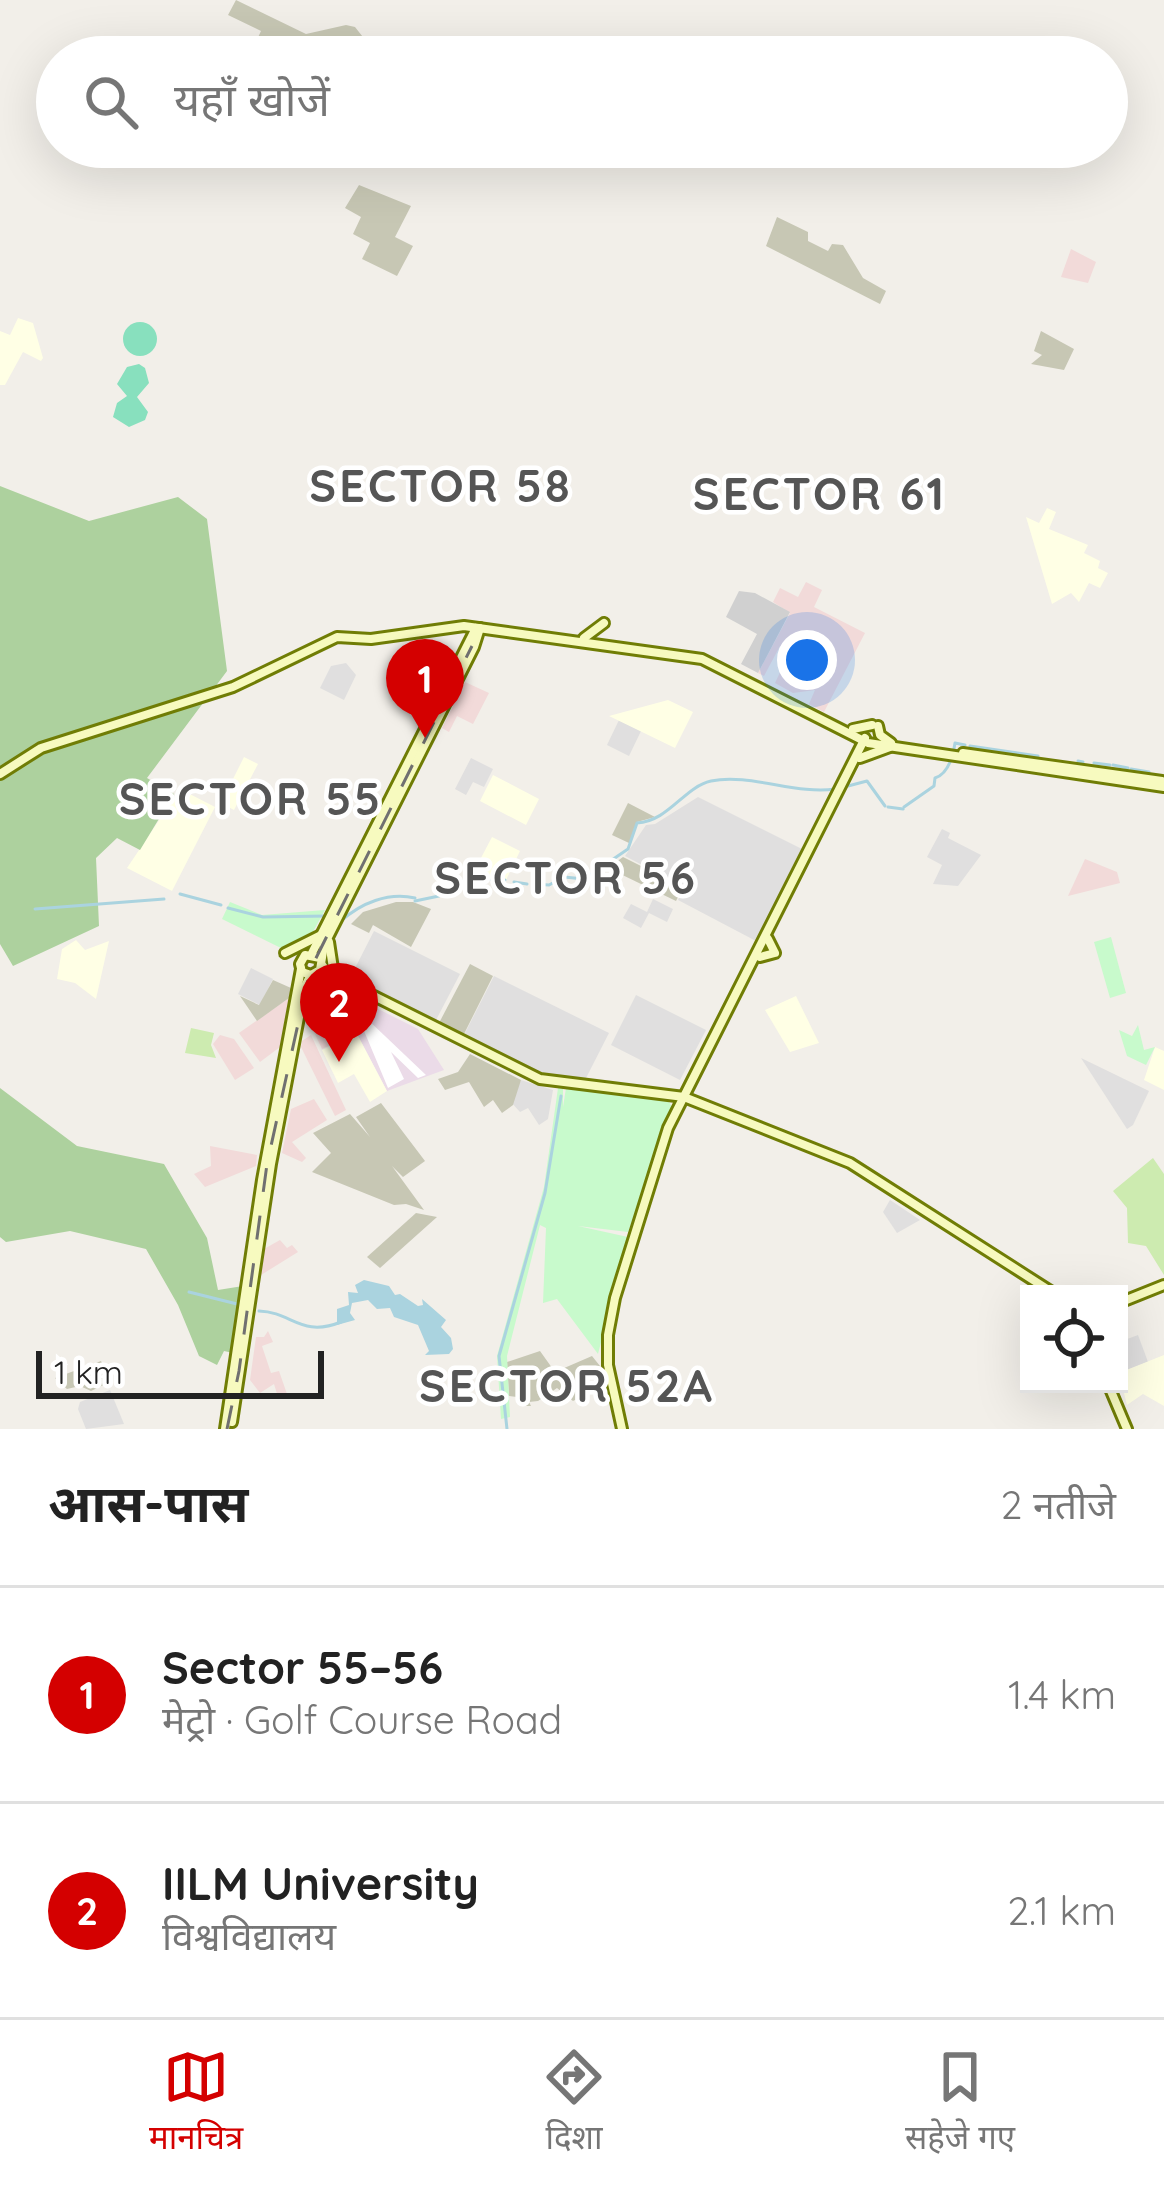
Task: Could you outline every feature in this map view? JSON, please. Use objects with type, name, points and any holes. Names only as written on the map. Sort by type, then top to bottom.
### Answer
[{"type":"main road","points":[[151,713],[204,696],[337,633],[372,635],[450,622],[713,658],[867,739],[1164,784]]},
{"type":"main road","points":[[584,638],[605,625],[616,643]]},
{"type":"main road","points":[[273,1137],[306,994],[326,933],[481,626]]},
{"type":"main road","points":[[0,771],[39,745],[204,696],[301,657],[337,637],[371,639],[481,626],[702,659],[852,731],[875,725],[891,745]]},
{"type":"main road","points":[[455,627],[472,643]]},
{"type":"main road","points":[[151,713],[165,701],[178,703]]},
{"type":"main road","points":[[625,1429],[612,1332],[655,1172],[675,1113],[760,957],[855,761],[857,743],[852,731]]},
{"type":"main road","points":[[655,1172],[687,1095],[867,739]]},
{"type":"main road","points":[[855,761],[891,745]]},
{"type":"main road","points":[[285,953],[326,933]]},
{"type":"main road","points":[[326,933],[334,977]]},
{"type":"main road","points":[[228,1429],[301,959],[540,1079],[669,1097],[698,1094],[712,1107]]},
{"type":"main road","points":[[301,969],[316,965]]},
{"type":"main road","points":[[306,994],[334,977]]},
{"type":"main road","points":[[687,1095],[850,1163],[1038,1285]]},
{"type":"main road","points":[[687,1095],[853,1168],[1038,1285]]},
{"type":"main road","points":[[669,1097],[675,1113]]},
{"type":"main road","points":[[1128,1298],[1164,1284]]},
{"type":"main road","points":[[1114,1393],[1128,1429]]},
{"type":"shaded area","points":[[236,0],[306,34],[346,25],[362,36],[259,36],[261,31],[228,15]]},
{"type":"shaded area","points":[[359,185],[411,206],[395,237],[413,246],[397,276],[362,259],[370,243],[353,234],[361,217],[345,208]]},
{"type":"shaded area","points":[[777,217],[808,232],[808,241],[828,251],[832,244],[843,245],[863,278],[886,291],[880,304],[766,246]]},
{"type":"shaded area","points":[[1071,249],[1096,262],[1088,283],[1061,277]]},
{"type":"shaded area","points":[[18,318],[33,323],[43,358],[23,352],[5,385],[0,385],[0,331],[10,335]]},
{"type":"shaded area","points":[[1041,331],[1074,349],[1064,370],[1031,364],[1042,355],[1034,351]]},
{"type":"shaded area","points":[[1047,508],[1056,512],[1049,529],[1088,545],[1084,553],[1100,561],[1098,568],[1108,573],[1100,588],[1089,583],[1079,602],[1071,593],[1052,604],[1026,517],[1039,523]]},
{"type":"shaded area","points":[[806,582],[822,590],[814,607],[865,633],[824,712],[809,704],[815,690],[793,693],[775,683],[790,651],[780,646],[764,676],[758,673],[790,613],[773,602],[780,588],[798,597]]},
{"type":"shaded area","points":[[739,591],[755,593],[790,612],[758,673],[741,664],[757,634],[726,617]]},
{"type":"shaded area","points":[[346,663],[356,675],[344,700],[320,688],[331,666]]},
{"type":"shaded area","points":[[465,682],[489,693],[473,724],[457,716],[449,732],[442,728]]},
{"type":"shaded area","points":[[668,700],[693,712],[675,748],[609,716]]},
{"type":"shaded area","points":[[619,720],[641,731],[629,756],[607,745]]},
{"type":"shaded area","points":[[244,757],[258,764],[234,810],[221,803]]},
{"type":"shaded area","points":[[471,758],[493,769],[484,787],[473,782],[466,795],[455,789]]},
{"type":"shaded area","points":[[493,775],[539,799],[526,825],[480,801]]},
{"type":"shaded area","points":[[180,789],[215,807],[172,891],[127,868]]},
{"type":"shaded area","points":[[698,797],[802,849],[756,941],[678,900],[684,887],[625,856],[646,825]]},
{"type":"shaded area","points":[[628,803],[655,817],[637,822],[629,843],[612,835]]},
{"type":"shaded area","points":[[942,829],[950,833],[948,838],[981,855],[958,886],[933,884],[942,865],[927,857]]},
{"type":"shaded area","points":[[492,837],[520,851],[506,880],[472,875]]},
{"type":"shaded area","points":[[623,857],[683,887],[676,901],[608,868]]},
{"type":"shaded area","points":[[1085,859],[1117,872],[1120,883],[1068,896]]},
{"type":"shaded area","points":[[653,899],[673,909],[667,922],[649,913],[641,928],[623,918],[631,904],[647,912]]},
{"type":"shaded area","points":[[396,902],[431,909],[411,947],[373,925],[369,933],[351,924],[363,912]]},
{"type":"shaded area","points":[[374,931],[460,974],[436,1020],[350,978]]},
{"type":"shaded area","points":[[76,940],[85,950],[109,941],[96,999],[75,983],[57,979],[62,949]]},
{"type":"shaded area","points":[[470,964],[493,976],[463,1036],[439,1023]]},
{"type":"shaded area","points":[[251,968],[273,979],[260,1005],[238,994]]},
{"type":"shaded area","points":[[494,976],[609,1033],[585,1080],[541,1074],[464,1035]]},
{"type":"shaded area","points":[[273,980],[291,988],[289,998],[257,1021],[240,996],[259,1005]]},
{"type":"shaded area","points":[[332,986],[418,1029],[444,1070],[387,1091]]},
{"type":"shaded area","points":[[636,995],[706,1030],[680,1080],[611,1045]]},
{"type":"shaded area","points":[[796,996],[819,1043],[790,1052],[765,1010]]},
{"type":"shaded area","points":[[289,998],[280,1047],[260,1062],[239,1033]]},
{"type":"shaded area","points":[[309,999],[317,1001],[339,1041],[322,1049],[308,1019]]},
{"type":"shaded area","points":[[356,1032],[387,1091],[370,1102],[354,1074],[338,1083],[322,1050]]},
{"type":"shaded area","points":[[220,1035],[234,1039],[254,1068],[235,1080],[213,1044]]},
{"type":"shaded area","points":[[311,1035],[346,1110],[335,1116],[301,1047]]},
{"type":"shaded area","points":[[1155,1047],[1164,1051],[1164,1090],[1144,1080]]},
{"type":"shaded area","points":[[470,1054],[521,1080],[513,1105],[502,1113],[493,1100],[484,1107],[469,1082],[445,1090],[438,1079],[458,1072]]},
{"type":"shaded area","points":[[1081,1058],[1149,1091],[1133,1125],[1127,1129]]},
{"type":"shaded area","points":[[521,1080],[553,1090],[548,1119],[539,1125],[528,1108],[520,1112],[511,1102]]},
{"type":"shaded area","points":[[314,1099],[327,1120],[292,1142],[306,1158],[302,1162],[282,1153],[291,1109]]},
{"type":"shaded area","points":[[381,1103],[425,1161],[403,1177],[392,1166],[424,1210],[394,1205],[312,1172],[331,1153],[313,1133],[350,1114],[370,1137],[356,1117]]},
{"type":"shaded area","points":[[210,1146],[257,1155],[256,1166],[205,1187],[194,1174],[211,1166]]},
{"type":"shaded area","points":[[890,1200],[920,1220],[897,1233],[883,1212]]},
{"type":"shaded area","points":[[416,1213],[437,1217],[380,1268],[367,1257]]},
{"type":"shaded area","points":[[280,1240],[298,1252],[261,1275],[264,1249]]},
{"type":"shaded area","points":[[268,1331],[273,1342],[262,1346],[271,1373],[279,1371],[287,1394],[278,1397],[274,1384],[260,1393],[250,1380],[256,1337]]},
{"type":"shaded area","points":[[1138,1335],[1148,1362],[1128,1370],[1128,1339]]},
{"type":"shaded area","points":[[540,1351],[555,1372],[592,1356],[600,1366],[581,1372],[586,1387],[583,1396],[573,1401],[557,1388],[529,1402],[531,1406],[522,1406],[517,1397],[509,1396],[507,1362]]},
{"type":"shaded area","points":[[1164,1355],[1164,1406],[1143,1394],[1127,1405],[1128,1369]]},
{"type":"shaded area","points":[[101,1361],[110,1382],[91,1391],[80,1386],[67,1389],[55,1378]]},
{"type":"shaded area","points":[[110,1390],[124,1424],[86,1429],[80,1402]]},
{"type":"green space","points":[[140,322],[152,327],[157,339],[152,351],[140,356],[128,351],[123,339],[128,327]]},
{"type":"green space","points":[[139,364],[149,383],[137,397],[148,412],[145,420],[129,427],[113,417],[117,403],[127,396],[117,384],[127,367]]},
{"type":"green space","points":[[0,486],[89,521],[178,497],[207,519],[227,671],[147,778],[174,794],[140,850],[117,838],[96,858],[99,926],[13,966],[0,944]]},
{"type":"green space","points":[[230,902],[262,915],[325,910],[309,939],[285,950],[222,919]]},
{"type":"green space","points":[[1111,937],[1126,993],[1110,998],[1094,942]]},
{"type":"green space","points":[[1138,1025],[1144,1050],[1155,1047],[1146,1065],[1127,1056],[1119,1030],[1132,1036]]},
{"type":"green space","points":[[191,1028],[214,1033],[211,1045],[216,1058],[185,1053]]},
{"type":"green space","points":[[0,1088],[77,1146],[164,1164],[207,1238],[218,1290],[243,1286],[233,1353],[224,1351],[217,1365],[199,1356],[178,1305],[146,1249],[70,1231],[6,1242],[0,1237]]},
{"type":"green space","points":[[558,1088],[563,1089],[563,1107],[566,1088],[668,1100],[673,1109],[628,1232],[578,1226],[628,1237],[598,1354],[557,1299],[543,1303],[546,1228],[540,1225],[507,1356],[510,1417],[501,1419],[497,1356],[544,1187]]},
{"type":"green space","points":[[1153,1158],[1164,1174],[1164,1275],[1146,1246],[1128,1243],[1127,1208],[1113,1191]]},
{"type":"water","points":[[364,1280],[389,1286],[395,1295],[418,1306],[423,1305],[422,1299],[446,1320],[441,1327],[451,1338],[449,1354],[425,1355],[429,1351],[418,1325],[394,1317],[390,1308],[377,1309],[368,1300],[352,1303],[350,1313],[355,1320],[337,1325],[337,1309],[349,1305],[348,1292],[358,1293],[355,1285]]},
{"type":"pier","points":[[323,979],[426,1075],[418,1078],[391,1052],[404,1079],[388,1088],[359,1019]]},
{"type":"waterway","points":[[904,807],[934,786],[935,778],[949,764],[955,743],[965,745]]},
{"type":"waterway","points":[[970,746],[1038,756]]},
{"type":"waterway","points":[[1078,761],[1083,762]]},
{"type":"waterway","points":[[1094,763],[1110,765]]},
{"type":"waterway","points":[[1113,765],[1128,768]]},
{"type":"waterway","points":[[1131,769],[1149,772]]},
{"type":"waterway","points":[[533,884],[549,885],[564,877],[584,879],[628,849],[637,823],[658,816],[701,784],[726,779],[835,789]]},
{"type":"waterway","points":[[848,786],[867,781],[885,806]]},
{"type":"waterway","points":[[888,807],[903,809]]},
{"type":"waterway","points":[[470,878],[505,880]]},
{"type":"waterway","points":[[443,894],[464,880]]},
{"type":"waterway","points":[[514,882],[527,884]]},
{"type":"waterway","points":[[180,894],[221,905]]},
{"type":"waterway","points":[[415,901],[439,896]]},
{"type":"waterway","points":[[341,921],[375,900],[415,898]]},
{"type":"waterway","points":[[35,909],[164,899]]},
{"type":"waterway","points":[[228,908],[263,917],[327,916]]},
{"type":"waterway","points":[[507,1429],[499,1356],[545,1193],[561,1096]]},
{"type":"waterway","points":[[189,1292],[241,1305]]},
{"type":"waterway","points":[[259,1311],[306,1326],[341,1322]]},
{"type":"railway","points":[[227,1429],[267,1164],[310,970],[472,646]]},
{"type":"railway","points":[[342,995],[351,1006]]},
{"type":"place","name":"Sector 55–56","points":[[425,738]]},
{"type":"place","name":"IILM University","points":[[339,1062]]},
{"type":"district","name":"SECTOR 58","points":[[441,485]]},
{"type":"district","name":"SECTOR 61","points":[[820,493]]},
{"type":"district","name":"SECTOR 55","points":[[251,798]]},
{"type":"district","name":"SECTOR 56","points":[[566,877]]},
{"type":"district","name":"SECTOR 52A","points":[[567,1385]]}]
